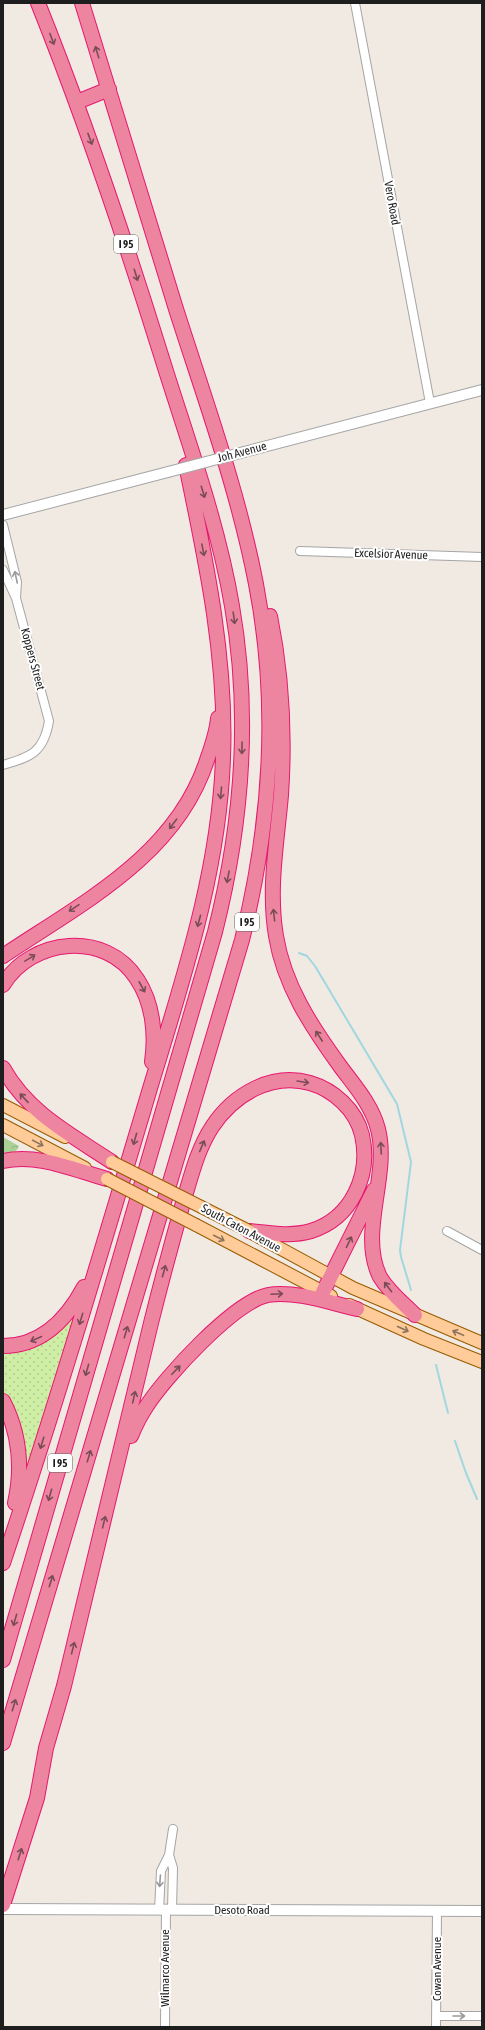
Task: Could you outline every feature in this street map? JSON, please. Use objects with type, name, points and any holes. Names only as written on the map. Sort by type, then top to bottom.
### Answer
[{"type":"highway","name":"I 95","points":[[3,1660],[214,938],[226,887],[235,835],[242,769],[242,715],[239,661],[233,612],[212,524],[128,249],[77,102],[38,3]]},
{"type":"highway","name":"I 95","points":[[3,1743],[235,964],[253,895],[262,847],[269,759],[270,710],[267,657],[259,604],[238,508],[82,3]]},
{"type":"highway","points":[[77,102],[109,90]]},
{"type":"highway","points":[[3,1564],[105,1241],[191,951],[212,862],[219,812],[223,760],[224,724],[220,656],[209,579],[171,388]]},
{"type":"highway","points":[[216,434],[243,512],[258,563],[278,656],[283,740],[281,795],[272,878],[276,936],[281,958],[298,1001],[323,1042],[373,1113],[378,1128],[381,1146],[380,1175],[372,1231],[375,1263],[387,1287],[415,1315]]},
{"type":"highway","points":[[3,956],[125,873],[144,857],[178,818],[204,772],[212,746],[217,724],[220,656]]},
{"type":"highway","points":[[3,985],[8,976],[22,962],[40,952],[56,946],[72,945],[92,947],[109,954],[124,964],[140,983],[146,994],[151,1013],[154,1032],[153,1055],[146,1102]]},
{"type":"highway","points":[[3,1068],[23,1098],[38,1112],[112,1162]]},
{"type":"highway","points":[[3,1905],[37,1798],[46,1748],[64,1686],[162,1282],[195,1163],[203,1142],[213,1126],[228,1108],[251,1090],[264,1084],[279,1081],[309,1083],[334,1095],[348,1108],[355,1118],[361,1131],[364,1146],[363,1177],[350,1202],[332,1220],[311,1230],[291,1234],[249,1232]]},
{"type":"highway","points":[[3,1161],[28,1158],[46,1161],[107,1179]]},
{"type":"highway","points":[[323,1292],[380,1175]]},
{"type":"highway","points":[[3,1346],[29,1342],[42,1336],[68,1314],[86,1284],[105,1241]]},
{"type":"highway","points":[[109,1503],[128,1443],[146,1407],[173,1373],[230,1316],[258,1298],[280,1294],[296,1295],[357,1309]]},
{"type":"highway","points":[[3,1401],[15,1429],[19,1451],[20,1475],[16,1502],[3,1546]]},
{"type":"main road","name":"South Caton Avenue","points":[[3,1105],[249,1232],[353,1288],[482,1343]]},
{"type":"main road","name":"South Caton Avenue","points":[[3,1125],[357,1309],[482,1362]]},
{"type":"street","name":"Vero Road","points":[[355,3],[430,403]]},
{"type":"street","name":"Joh Avenue","points":[[3,515],[482,390]]},
{"type":"street","name":"Koppers Street","points":[[3,525],[17,582],[16,598]]},
{"type":"street","name":"Excelsior Avenue","points":[[300,551],[482,557]]},
{"type":"street","name":"Koppers Street","points":[[3,570],[16,598],[48,721],[45,738],[36,751],[21,759],[3,765]]},
{"type":"street","points":[[447,1231],[482,1250]]},
{"type":"street","name":"Wilmarco Avenue","points":[[165,2027],[165,1910],[161,1871],[169,1855],[173,1829]]},
{"type":"street","name":"Wilmarco Avenue","points":[[165,1910],[173,1868],[169,1855]]},
{"type":"street","name":"Desoto Road","points":[[3,1909],[482,1911]]},
{"type":"street","name":"Cowan Avenue","points":[[436,2027],[437,1911]]},
{"type":"street","points":[[436,2016],[482,2016]]},
{"type":"green space","points":[[3,1137],[19,1146],[16,1151],[3,1154]]},
{"type":"green space","points":[[75,1320],[27,1470],[23,1440],[15,1416],[3,1392],[3,1352],[23,1350],[40,1344],[55,1335],[70,1321]]},
{"type":"waterway","points":[[299,953],[307,956],[315,966],[397,1104],[411,1162],[400,1250],[411,1290]]},
{"type":"waterway","points":[[436,1365],[448,1413]]},
{"type":"waterway","points":[[455,1441],[477,1499]]}]
